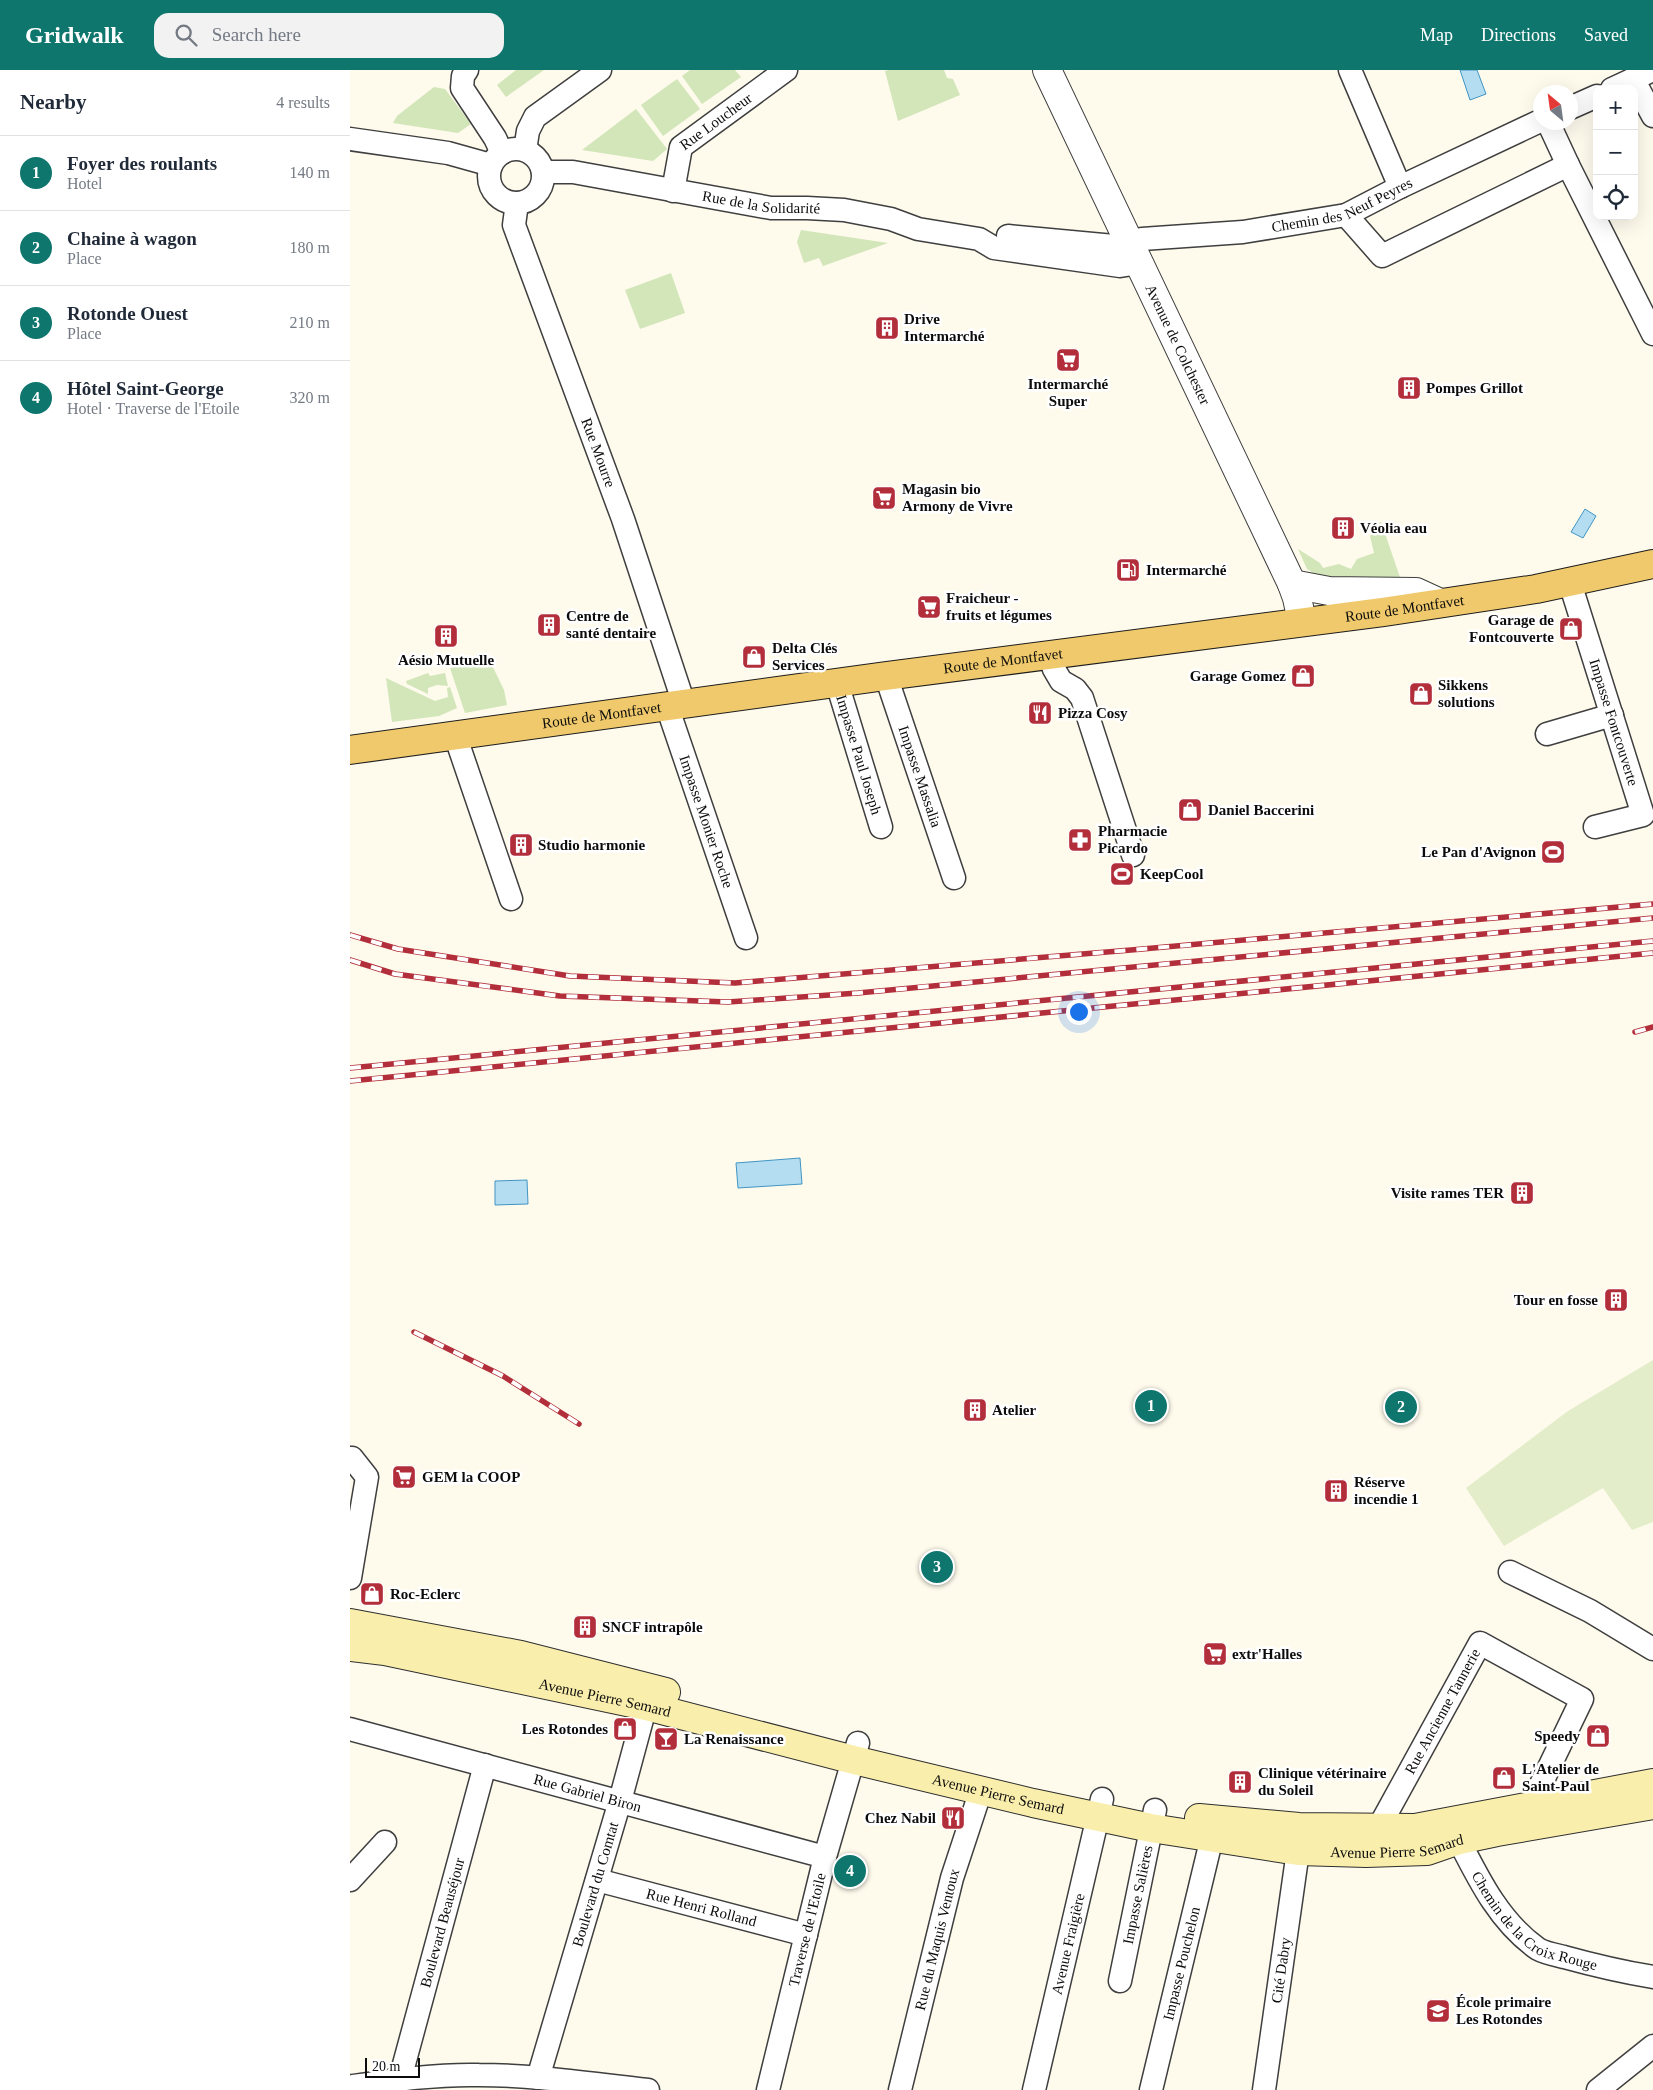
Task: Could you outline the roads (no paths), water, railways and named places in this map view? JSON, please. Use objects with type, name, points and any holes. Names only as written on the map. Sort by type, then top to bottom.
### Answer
[{"type":"main road","name":"Route de Montfavet","points":[[350,750],[886,676],[1383,612],[1570,583],[1653,564]]},
{"type":"main road","name":"Avenue Pierre Semard","points":[[350,1623],[521,1655],[648,1697],[856,1751],[1153,1819],[1212,1837],[1298,1851],[1416,1853],[1427,1851],[1454,1831],[1531,1805],[1653,1782]]},
{"type":"main road","name":"Avenue Pierre Semard","points":[[350,1647],[385,1651],[648,1697]]},
{"type":"main road","name":"Avenue Pierre Semard","points":[[856,1751],[981,1790],[1099,1807]]},
{"type":"main road","name":"Avenue Pierre Semard","points":[[1153,1819],[1205,1819],[1299,1827],[1379,1827],[1454,1831],[1653,1805]]},
{"type":"street","points":[[350,138],[496,159],[517,149],[525,150],[537,159],[543,172],[539,189],[526,201],[518,203],[502,199],[492,188],[489,172],[496,159],[496,138],[462,88],[467,70]]},
{"type":"street","points":[[525,150],[528,131],[535,117],[600,70]]},
{"type":"street","name":"Rue Loucheur","points":[[673,191],[681,147],[786,70]]},
{"type":"street","name":"Avenue de Colchester","points":[[1047,70],[1292,584],[1302,621]]},
{"type":"street","points":[[1350,70],[1400,187]]},
{"type":"street","points":[[1621,85],[1653,70]]},
{"type":"street","points":[[1633,80],[1653,116]]},
{"type":"street","points":[[1578,104],[1593,98]]},
{"type":"street","name":"Chemin des Neuf Peyres","points":[[1134,253],[1142,240],[1243,232],[1346,215],[1400,187],[1533,124]]},
{"type":"street","points":[[1552,130],[1653,334]]},
{"type":"street","points":[[1346,215],[1382,256],[1568,165]]},
{"type":"street","name":"Rue de la Solidarité","points":[[543,172],[573,172],[771,208],[844,210],[891,219],[918,229],[979,239],[993,234],[1114,246],[1134,253]]},
{"type":"street","name":"Rue Mourre","points":[[518,203],[514,225],[623,519],[676,705]]},
{"type":"street","name":"Impasse Fontcouverte","points":[[1570,583],[1642,815],[1595,827]]},
{"type":"street","points":[[1292,584],[1329,591],[1416,592],[1440,602]]},
{"type":"street","points":[[1049,655],[1060,681],[1075,689],[1082,698],[1133,855]]},
{"type":"street","name":"Impasse Massalia","points":[[886,676],[954,878]]},
{"type":"street","name":"Impasse Paul Joseph","points":[[837,683],[881,827]]},
{"type":"street","name":"Impasse Monier Roche","points":[[676,705],[746,938]]},
{"type":"street","points":[[1547,734],[1612,715]]},
{"type":"street","points":[[455,735],[511,899]]},
{"type":"street","points":[[350,1458],[367,1477],[350,1578]]},
{"type":"street","points":[[1510,1572],[1590,1611],[1653,1648]]},
{"type":"street","name":"Rue Ancienne Tannerie","points":[[1379,1827],[1480,1643],[1582,1699],[1531,1805]]},
{"type":"street","name":"Boulevard du Comtat","points":[[538,2078],[620,1801],[648,1697]]},
{"type":"street","name":"Rue Gabriel Biron","points":[[350,1729],[825,1857]]},
{"type":"street","name":"Traverse de l'Etoile","points":[[768,2090],[825,1857],[856,1751]]},
{"type":"street","name":"Boulevard Beauséjour","points":[[400,2079],[485,1765]]},
{"type":"street","name":"Rue du Maquis Ventoux","points":[[900,2090],[952,1878],[981,1790]]},
{"type":"street","name":"Avenue Fraigière","points":[[1034,2090],[1099,1807]]},
{"type":"street","name":"Impasse Salières","points":[[1120,1981],[1153,1819]]},
{"type":"street","name":"Chemin de la Croix Rouge","points":[[1454,1831],[1470,1864],[1492,1900],[1511,1924],[1539,1949],[1608,1969],[1653,1977]]},
{"type":"street","name":"Impasse Pouchelon","points":[[1151,2090],[1212,1837]]},
{"type":"street","points":[[350,1880],[385,1842]]},
{"type":"street","name":"Cité Dabry","points":[[1264,2090],[1298,1851]]},
{"type":"street","name":"Rue Henri Rolland","points":[[597,1880],[806,1936]]},
{"type":"street","points":[[1598,2090],[1653,2046]]},
{"type":"street","points":[[353,2087],[400,2079],[479,2075],[538,2078],[601,2088],[648,2090]]},
{"type":"water","points":[[1460,70],[1477,70],[1486,94],[1470,100]]},
{"type":"water","points":[[1585,509],[1596,516],[1583,538],[1571,532]]},
{"type":"water","points":[[800,1158],[802,1184],[738,1188],[736,1163]]},
{"type":"water","points":[[527,1180],[528,1204],[495,1205],[495,1181]]},
{"type":"railway","points":[[350,935],[398,949],[570,976],[735,983],[1653,904]]},
{"type":"railway","points":[[350,960],[395,974],[560,996],[728,1002],[858,993],[1653,918]]},
{"type":"railway","points":[[350,1068],[1653,941]]},
{"type":"railway","points":[[350,1081],[1653,953]]},
{"type":"railway","points":[[1635,1032],[1653,1027]]},
{"type":"railway","points":[[414,1332],[503,1376],[579,1424]]},
{"type":"place","name":"Drive Intermarché","points":[[887,328]]},
{"type":"place","name":"Intermarché Super","points":[[1068,360]]},
{"type":"place","name":"Pompes Grillot","points":[[1409,388]]},
{"type":"place","name":"Magasin bio Armony de Vivre","points":[[884,498]]},
{"type":"place","name":"Véolia eau","points":[[1343,528]]},
{"type":"place","name":"Intermarché","points":[[1128,570]]},
{"type":"place","name":"Fraicheur - fruits et légumes","points":[[929,607]]},
{"type":"place","name":"Centre de santé dentaire","points":[[549,625]]},
{"type":"place","name":"Garage de Fontcouverte","points":[[1571,629]]},
{"type":"place","name":"Aésio Mutuelle","points":[[446,636]]},
{"type":"place","name":"Delta Clés Services","points":[[754,657]]},
{"type":"place","name":"Garage Gomez","points":[[1303,676]]},
{"type":"place","name":"Sikkens solutions","points":[[1421,694]]},
{"type":"place","name":"Pizza Cosy","points":[[1040,713]]},
{"type":"place","name":"Daniel Baccerini","points":[[1190,810]]},
{"type":"place","name":"Pharmacie Picardo","points":[[1080,840]]},
{"type":"place","name":"Studio harmonie","points":[[521,845]]},
{"type":"place","name":"Le Pan d'Avignon","points":[[1553,852]]},
{"type":"place","name":"KeepCool","points":[[1122,874]]},
{"type":"place","name":"Visite rames TER","points":[[1522,1193]]},
{"type":"place","name":"Tour en fosse","points":[[1616,1300]]},
{"type":"place","name":"Foyer des roulants","points":[[1151,1406]]},
{"type":"place","name":"Chaine à wagon","points":[[1401,1407]]},
{"type":"place","name":"Atelier","points":[[975,1410]]},
{"type":"place","name":"GEM la COOP","points":[[404,1477]]},
{"type":"place","name":"Réserve incendie 1","points":[[1336,1491]]},
{"type":"place","name":"Rotonde Ouest","points":[[937,1567]]},
{"type":"place","name":"Roc-Eclerc","points":[[372,1594]]},
{"type":"place","name":"SNCF intrapôle","points":[[585,1627]]},
{"type":"place","name":"extr'Halles","points":[[1215,1654]]},
{"type":"place","name":"Les Rotondes","points":[[625,1729]]},
{"type":"place","name":"Speedy","points":[[1598,1736]]},
{"type":"place","name":"La Renaissance","points":[[666,1739]]},
{"type":"place","name":"L'Atelier de Saint-Paul","points":[[1504,1778]]},
{"type":"place","name":"Clinique vétérinaire du Soleil","points":[[1240,1782]]},
{"type":"place","name":"Chez Nabil","points":[[953,1818]]},
{"type":"place","name":"Hôtel Saint-George","points":[[850,1871]]},
{"type":"place","name":"École primaire Les Rotondes","points":[[1438,2011]]}]
